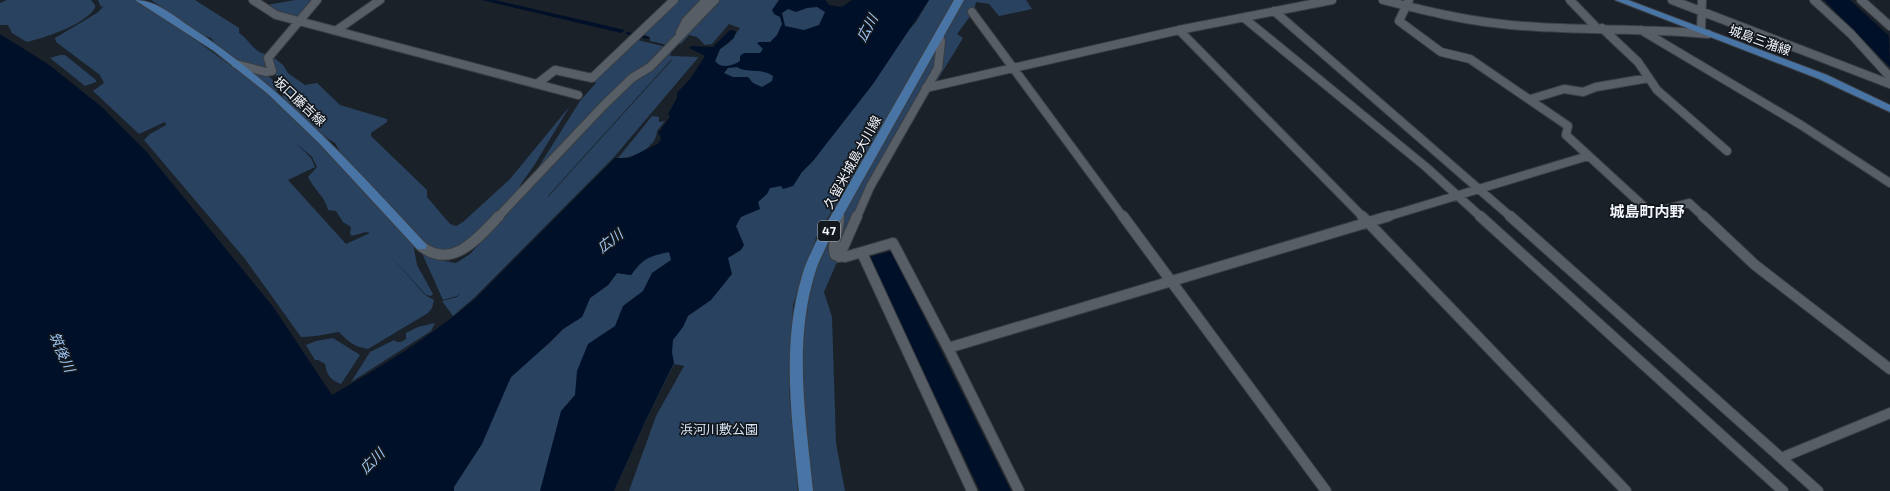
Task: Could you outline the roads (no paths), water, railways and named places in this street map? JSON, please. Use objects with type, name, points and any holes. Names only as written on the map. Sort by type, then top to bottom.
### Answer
[{"type":"main road","name":"坂口藤吉線","points":[[140,0],[165,14],[236,64],[288,107],[365,184],[421,246]]},
{"type":"main road","name":"久留米城島大川線","points":[[806,491],[796,381],[798,322],[807,278],[822,242],[960,0]]},
{"type":"main road","name":"城島三潴線","points":[[1620,0],[1823,77],[1890,108]]},
{"type":"street","points":[[253,0],[276,15],[337,30],[578,96]]},
{"type":"street","points":[[236,64],[266,72],[272,71],[268,58],[298,20],[317,0]]},
{"type":"street","points":[[337,30],[380,0]]},
{"type":"street","points":[[537,84],[555,70],[592,78],[674,0]]},
{"type":"street","points":[[680,36],[686,20],[706,0]]},
{"type":"street","points":[[421,246],[426,252],[449,255],[462,251],[472,244],[604,105],[632,78],[650,67],[715,0]]},
{"type":"street","points":[[926,88],[1179,30],[1332,0]]},
{"type":"street","points":[[1383,0],[1408,3],[1465,19],[1501,25],[1640,29],[1705,33],[1702,0]]},
{"type":"street","points":[[1570,0],[1638,62],[1657,90],[1726,151]]},
{"type":"street","points":[[1672,0],[1890,84]]},
{"type":"street","points":[[1814,0],[1851,34],[1890,77]]},
{"type":"street","points":[[1861,0],[1890,26]]},
{"type":"street","points":[[1408,3],[1399,21],[1440,52],[1470,59],[1531,99],[1568,126],[1566,135],[1651,213],[1689,203],[1755,265],[1890,369]]},
{"type":"street","points":[[1274,11],[1815,488]]},
{"type":"street","points":[[972,12],[1326,491]]},
{"type":"street","points":[[1244,18],[1458,194],[1783,491]]},
{"type":"street","points":[[1640,29],[1800,125],[1890,183]]},
{"type":"street","points":[[1179,30],[1368,222],[1626,491]]},
{"type":"street","points":[[839,257],[870,187],[938,68],[941,40],[939,36]]},
{"type":"street","points":[[1531,99],[1564,89],[1583,92],[1596,87],[1649,78]]},
{"type":"street","points":[[948,348],[1588,156]]},
{"type":"street","points":[[839,213],[840,224],[832,249],[835,255],[839,257],[862,253],[893,243],[948,348],[1019,491]]},
{"type":"street","points":[[862,253],[972,491]]},
{"type":"street","points":[[1785,461],[1890,413]]},
{"type":"water","points":[[482,0],[495,0],[625,30],[621,33]]},
{"type":"water","points":[[779,0],[825,0],[829,5],[842,7],[852,0],[929,0],[873,84],[813,161],[802,172],[793,186],[783,189],[781,186],[770,188],[767,194],[758,202],[760,209],[741,217],[736,226],[744,245],[741,250],[728,258],[732,274],[711,300],[688,316],[683,327],[673,340],[672,352],[674,363],[645,422],[614,491],[540,491],[561,411],[575,395],[577,371],[588,344],[615,326],[623,306],[643,291],[652,273],[671,260],[669,252],[643,261],[631,275],[617,273],[608,285],[590,298],[582,317],[563,329],[511,377],[482,444],[454,487],[454,491],[0,491],[0,34],[48,64],[103,108],[145,150],[274,308],[332,395],[388,362],[424,338],[476,298],[615,158],[629,158],[659,143],[661,138],[658,133],[670,117],[668,114],[677,98],[677,93],[690,79],[705,56],[689,48],[691,46],[713,47],[730,30],[736,31],[734,38],[720,49],[715,61],[717,64],[727,66],[740,61],[740,56],[744,53],[760,53],[763,49],[757,43],[770,42],[777,35],[782,24],[780,17],[774,14],[772,10]],"holes":[[[817,7],[825,12],[819,25],[804,30],[785,26],[782,13],[788,9],[796,12],[807,8]],[[737,67],[745,70],[768,73],[773,76],[772,81],[762,87],[753,83],[748,77],[733,77],[724,73],[728,68]]]},
{"type":"water","points":[[1824,0],[1850,0],[1889,36],[1890,67]]},
{"type":"water","points":[[891,251],[1011,491],[980,491],[869,257]]},
{"type":"waterway","points":[[627,33],[631,34]]},
{"type":"waterway","points":[[640,36],[648,38]]},
{"type":"district","name":"城島町内野","points":[[1647,212]]},
{"type":"water label","name":"広川","points":[[867,28]]},
{"type":"water label","name":"広川","points":[[610,241]]},
{"type":"water label","name":"筑後川","points":[[62,352]]},
{"type":"water label","name":"広川","points":[[372,461]]},
{"type":"park label","name":"浜河川敷公園","points":[[719,429]]}]
